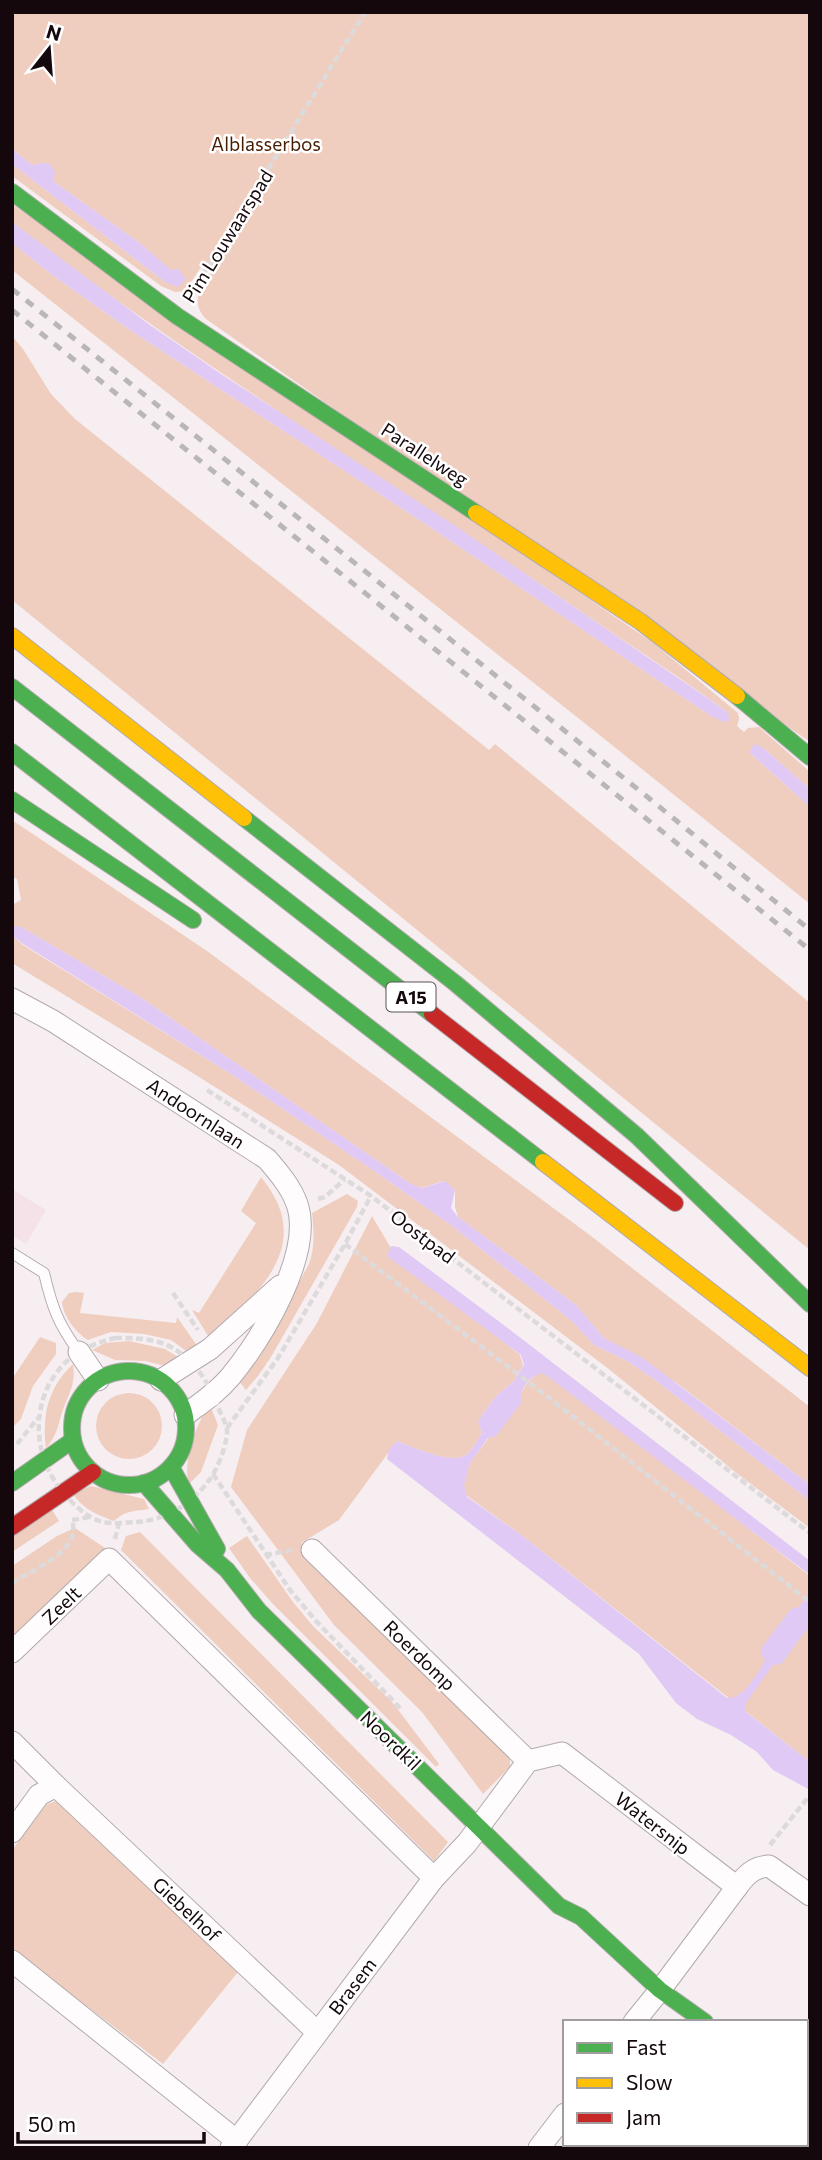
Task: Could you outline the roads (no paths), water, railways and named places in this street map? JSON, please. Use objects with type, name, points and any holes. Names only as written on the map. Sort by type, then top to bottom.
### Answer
[{"type":"main road","name":"Parallelweg","points":[[12,192],[177,316],[641,622],[704,667],[810,757]]},
{"type":"main road","name":"A15","points":[[12,636],[476,1000],[637,1136],[810,1305]]},
{"type":"main road","name":"A15","points":[[12,687],[690,1214]]},
{"type":"main road","name":"A15","points":[[12,752],[810,1368]]},
{"type":"main road","points":[[12,800],[205,928]]},
{"type":"main road","name":"A15","points":[[411,1080],[483,1117]]},
{"type":"main road","name":"A15","points":[[711,1231],[810,1305]]},
{"type":"main road","points":[[129,1370],[146,1373],[161,1380],[176,1395],[185,1415],[186,1437],[178,1458],[154,1480],[144,1483],[117,1484],[93,1472],[80,1457],[73,1440],[72,1426],[74,1412],[87,1388],[113,1373],[129,1370]]},
{"type":"main road","points":[[12,1483],[73,1440]]},
{"type":"main road","name":"Noordkil","points":[[171,1467],[211,1535],[227,1570]]},
{"type":"main road","points":[[12,1527],[93,1472]]},
{"type":"main road","name":"Noordkil","points":[[144,1483],[198,1545],[227,1570],[259,1611],[559,1906],[569,1923],[617,1972]]},
{"type":"main road","name":"Noordkil","points":[[559,1906],[581,1917],[651,1998],[700,2020]]},
{"type":"street","name":"Andoornlaan","points":[[12,999],[53,1021],[267,1159],[282,1177],[298,1207],[300,1235],[292,1268],[273,1315],[230,1378],[185,1415]]},
{"type":"street","points":[[161,1380],[211,1349],[287,1280]]},
{"type":"street","points":[[79,1352],[98,1380]]},
{"type":"street","name":"Roerdomp","points":[[312,1549],[528,1761]]},
{"type":"street","name":"Zeelt","points":[[12,1652],[109,1559],[434,1878]]},
{"type":"street","name":"Giebelhof","points":[[12,1742],[317,2032]]},
{"type":"street","name":"Watersnip","points":[[528,1761],[562,1753],[737,1887]]},
{"type":"street","points":[[478,1828],[528,1761]]},
{"type":"street","points":[[12,1832],[39,1795],[56,1786]]},
{"type":"street","name":"Brasem","points":[[234,2144],[434,1878],[478,1828]]},
{"type":"street","points":[[635,2020],[748,1872],[759,1866],[769,1866],[810,1895]]},
{"type":"street","points":[[12,1961],[234,2144]]},
{"type":"street","points":[[539,2148],[563,2117]]},
{"type":"lane","points":[[12,1253],[44,1273],[52,1306],[67,1336],[79,1352]]},
{"type":"railway","points":[[12,289],[810,930]]},
{"type":"railway","points":[[12,310],[810,950]]},
{"type":"park label","name":"Alblasserbos","points":[[266,143]]}]
